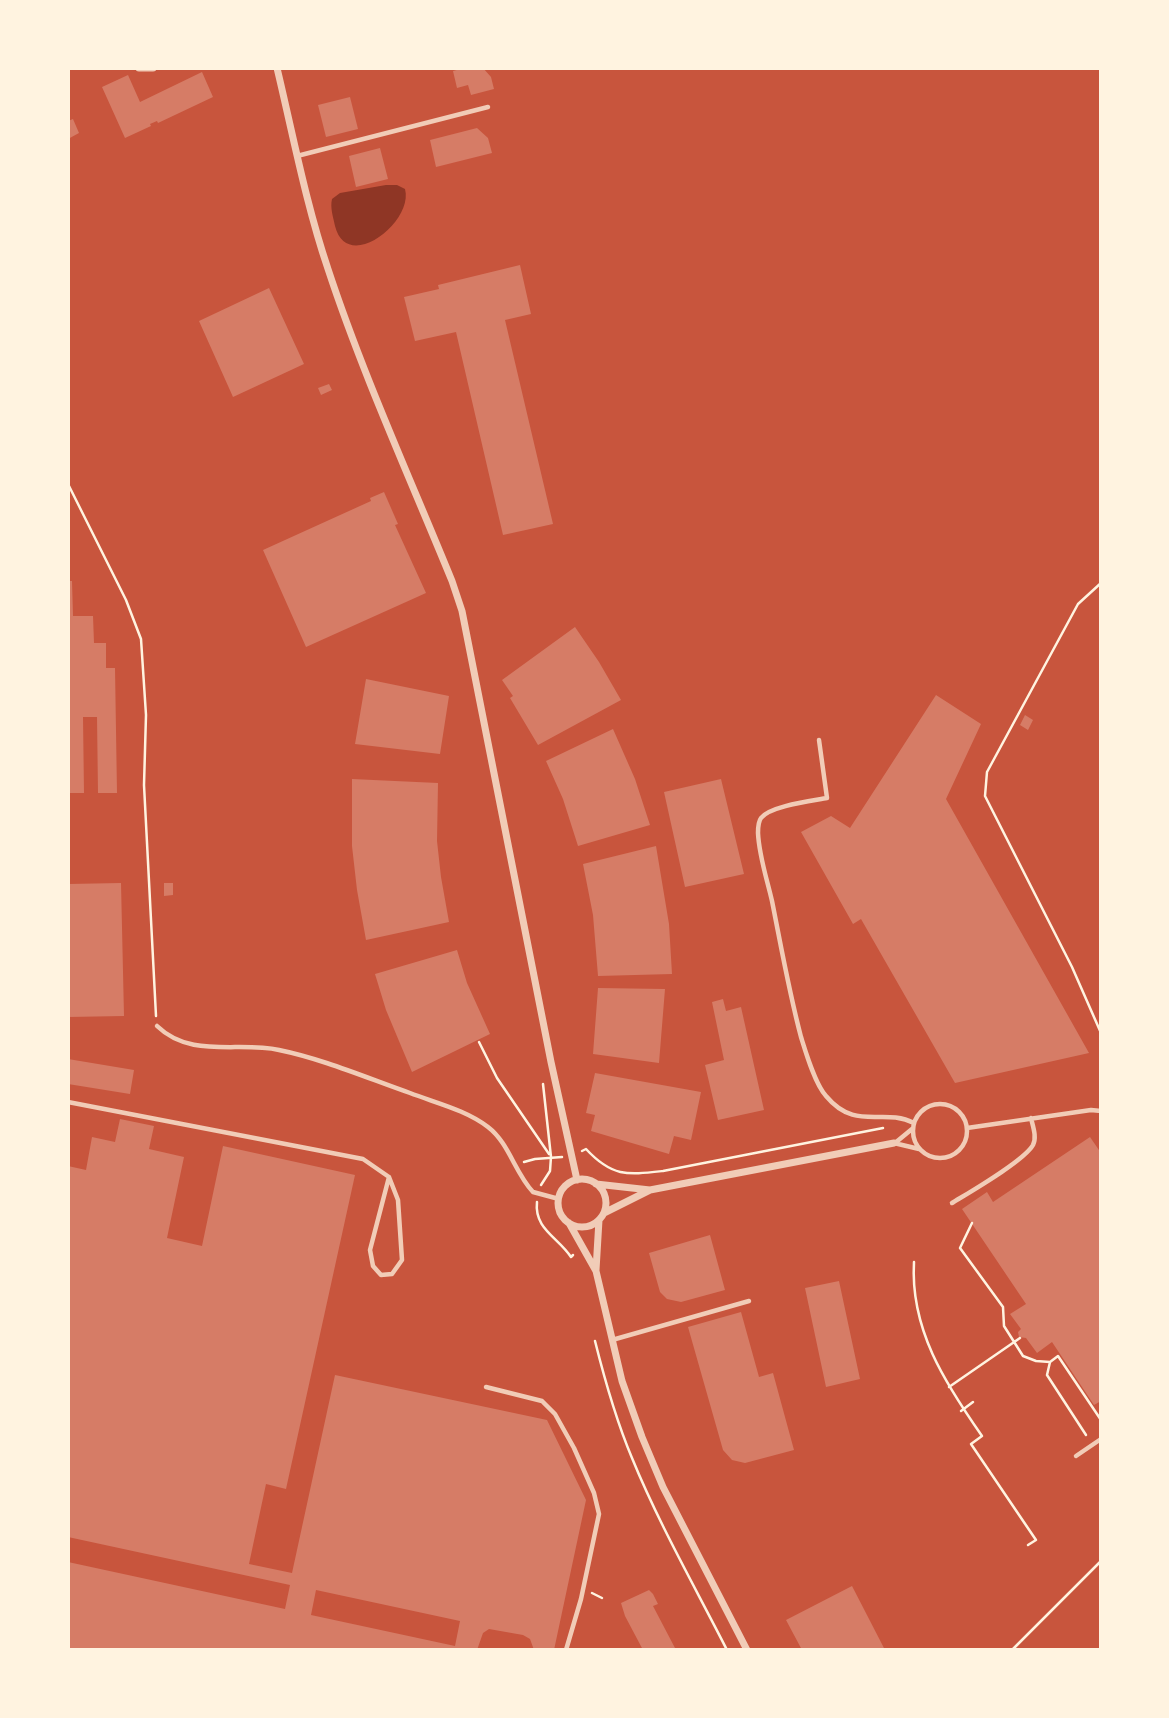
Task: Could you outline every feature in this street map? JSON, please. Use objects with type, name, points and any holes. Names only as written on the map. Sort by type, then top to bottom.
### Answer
[{"type":"street","points":[[139,68],[153,68]]},
{"type":"street","points":[[277,68],[318,238],[338,299],[462,611],[577,1180]]},
{"type":"street","points":[[747,1650],[663,1488],[638,1426],[612,1340],[596,1271],[561,1213],[559,1199],[566,1185],[577,1180],[650,1190],[894,1143]]},
{"type":"street","points":[[596,1184],[604,1195],[596,1271]]},
{"type":"street","points":[[569,1223],[584,1227],[650,1190]]},
{"type":"lane","points":[[297,156],[488,107]]},
{"type":"lane","points":[[819,740],[827,798],[772,810],[763,815],[758,832],[802,1038],[824,1095],[842,1111],[857,1117],[905,1118],[913,1125],[913,1136],[919,1149]]},
{"type":"lane","points":[[157,1026],[171,1038],[201,1046],[261,1047],[298,1054],[461,1112],[490,1128],[528,1187],[538,1194],[559,1199]]},
{"type":"lane","points":[[68,1102],[363,1159],[389,1177],[398,1200],[402,1260],[392,1274],[381,1275],[373,1266],[370,1250],[389,1177]]},
{"type":"lane","points":[[942,1103],[957,1109],[967,1128],[964,1143],[954,1154],[943,1158],[932,1157],[919,1149],[894,1143],[926,1108],[942,1103]]},
{"type":"lane","points":[[967,1128],[1091,1110],[1101,1111]]},
{"type":"lane","points":[[952,1203],[1032,1147],[1035,1135],[1031,1118]]},
{"type":"lane","points":[[612,1340],[749,1301]]},
{"type":"lane","points":[[485,1387],[542,1401],[555,1415],[574,1448],[594,1493],[599,1514],[581,1599],[566,1650]]},
{"type":"lane","points":[[1076,1456],[1101,1440]]},
{"type":"path","points":[[68,484],[126,600],[141,639],[146,715],[144,785],[157,1026]]},
{"type":"path","points":[[1101,583],[1078,604],[987,772],[985,796],[1072,967],[1101,1033]]},
{"type":"path","points":[[479,1042],[497,1078],[551,1157]]},
{"type":"path","points":[[541,1074],[551,1157],[550,1171],[542,1180],[538,1194],[537,1216],[543,1229],[564,1247],[570,1257],[584,1249]]},
{"type":"path","points":[[516,1165],[535,1159],[572,1156],[586,1149],[607,1168],[627,1175],[888,1127],[897,1118]]},
{"type":"path","points":[[972,1223],[960,1248],[1003,1307],[1004,1326],[1023,1356],[1049,1362],[1058,1356],[1101,1420]]},
{"type":"path","points":[[914,1262],[916,1295],[927,1347],[940,1364],[962,1410],[982,1436],[971,1444],[973,1448],[1036,1540],[1028,1545]]},
{"type":"path","points":[[949,1387],[1020,1338]]},
{"type":"path","points":[[595,1341],[607,1391],[631,1458],[727,1650]]},
{"type":"path","points":[[1049,1362],[1046,1375],[1086,1435]]},
{"type":"path","points":[[962,1410],[973,1402]]},
{"type":"path","points":[[968,1452],[973,1448]]},
{"type":"path","points":[[988,1483],[995,1479]]},
{"type":"path","points":[[1010,1513],[1014,1509]]},
{"type":"path","points":[[1012,1650],[1101,1562]]},
{"type":"path","points":[[589,1592],[602,1598]]},
{"type":"shaded area","points":[[397,185],[405,189],[405,202],[400,215],[390,228],[365,244],[352,245],[342,240],[335,226],[332,199],[340,193]]},
{"type":"building","points":[[483,68],[491,77],[494,89],[471,95],[468,85],[457,88],[453,71]]},
{"type":"building","points":[[202,72],[213,97],[158,123],[157,121],[150,124],[151,126],[125,138],[102,87],[128,75],[140,102]]},
{"type":"building","points":[[350,97],[358,129],[326,137],[318,105]]},
{"type":"building","points":[[73,119],[79,133],[68,139],[68,121]]},
{"type":"building","points":[[477,128],[488,138],[492,153],[436,167],[430,140]]},
{"type":"building","points":[[380,148],[388,179],[356,187],[349,156]]},
{"type":"building","points":[[520,265],[531,314],[505,320],[553,524],[503,535],[456,332],[415,341],[404,297],[439,289],[438,285]]},
{"type":"building","points":[[269,288],[304,364],[233,397],[199,321]]},
{"type":"building","points":[[329,384],[332,390],[321,395],[318,388]]},
{"type":"building","points":[[384,492],[398,524],[395,525],[426,593],[306,647],[263,550],[371,501],[370,498]]},
{"type":"building","points":[[68,581],[72,581],[73,616],[93,616],[94,643],[106,643],[106,668],[115,668],[117,793],[98,793],[97,717],[83,717],[84,793],[68,793]]},
{"type":"building","points":[[575,627],[621,700],[538,745],[502,680]]},
{"type":"building","points":[[366,679],[449,696],[440,754],[355,744]]},
{"type":"building","points":[[936,695],[981,724],[946,799],[1089,1053],[955,1083],[861,919],[853,924],[801,832],[831,816],[850,828]]},
{"type":"building","points":[[1025,715],[1033,720],[1028,730],[1020,725]]},
{"type":"building","points":[[613,729],[635,779],[650,825],[578,846],[563,799],[546,761]]},
{"type":"building","points":[[352,779],[438,783],[437,841],[449,922],[366,940],[352,846]]},
{"type":"building","points":[[721,779],[744,874],[685,887],[664,792]]},
{"type":"building","points":[[656,846],[669,924],[672,974],[598,976],[593,915],[583,864]]},
{"type":"building","points":[[121,883],[124,1016],[68,1017],[68,884]]},
{"type":"building","points":[[164,883],[173,883],[173,895],[164,896]]},
{"type":"building","points":[[457,950],[467,983],[490,1034],[412,1072],[386,1010],[375,974]]},
{"type":"building","points":[[598,988],[665,989],[659,1063],[593,1054]]},
{"type":"building","points":[[723,999],[726,1011],[741,1007],[764,1110],[718,1120],[705,1065],[724,1060],[712,1002]]},
{"type":"building","points":[[68,1059],[134,1070],[130,1094],[68,1084]]},
{"type":"building","points":[[595,1073],[701,1092],[691,1140],[674,1136],[669,1154],[591,1131],[595,1115],[586,1113]]},
{"type":"building","points":[[120,1119],[154,1126],[149,1149],[184,1157],[167,1238],[202,1246],[223,1146],[355,1175],[286,1489],[266,1484],[249,1564],[292,1573],[335,1375],[547,1420],[586,1500],[554,1650],[534,1650],[530,1639],[523,1635],[489,1629],[483,1633],[477,1650],[68,1650],[68,1562],[285,1609],[290,1585],[68,1537],[68,1166],[86,1170],[92,1137],[115,1142]],"holes":[[[316,1590],[460,1621],[455,1646],[311,1615]]]},
{"type":"building","points":[[1090,1137],[1101,1153],[1101,1401],[1094,1405],[1052,1342],[1037,1353],[1026,1338],[1019,1337],[1018,1332],[1021,1329],[1010,1314],[1026,1304],[962,1209],[987,1192],[993,1202]]},
{"type":"building","points":[[710,1235],[725,1290],[681,1302],[667,1299],[660,1292],[649,1253]]},
{"type":"building","points":[[839,1281],[860,1379],[826,1387],[805,1288]]},
{"type":"building","points":[[741,1312],[759,1377],[773,1373],[794,1450],[745,1463],[732,1460],[723,1450],[688,1327]]},
{"type":"building","points":[[852,1586],[885,1650],[802,1650],[786,1620]]},
{"type":"building","points":[[649,1590],[658,1604],[653,1606],[675,1648],[673,1650],[643,1650],[625,1616],[621,1603]]}]
